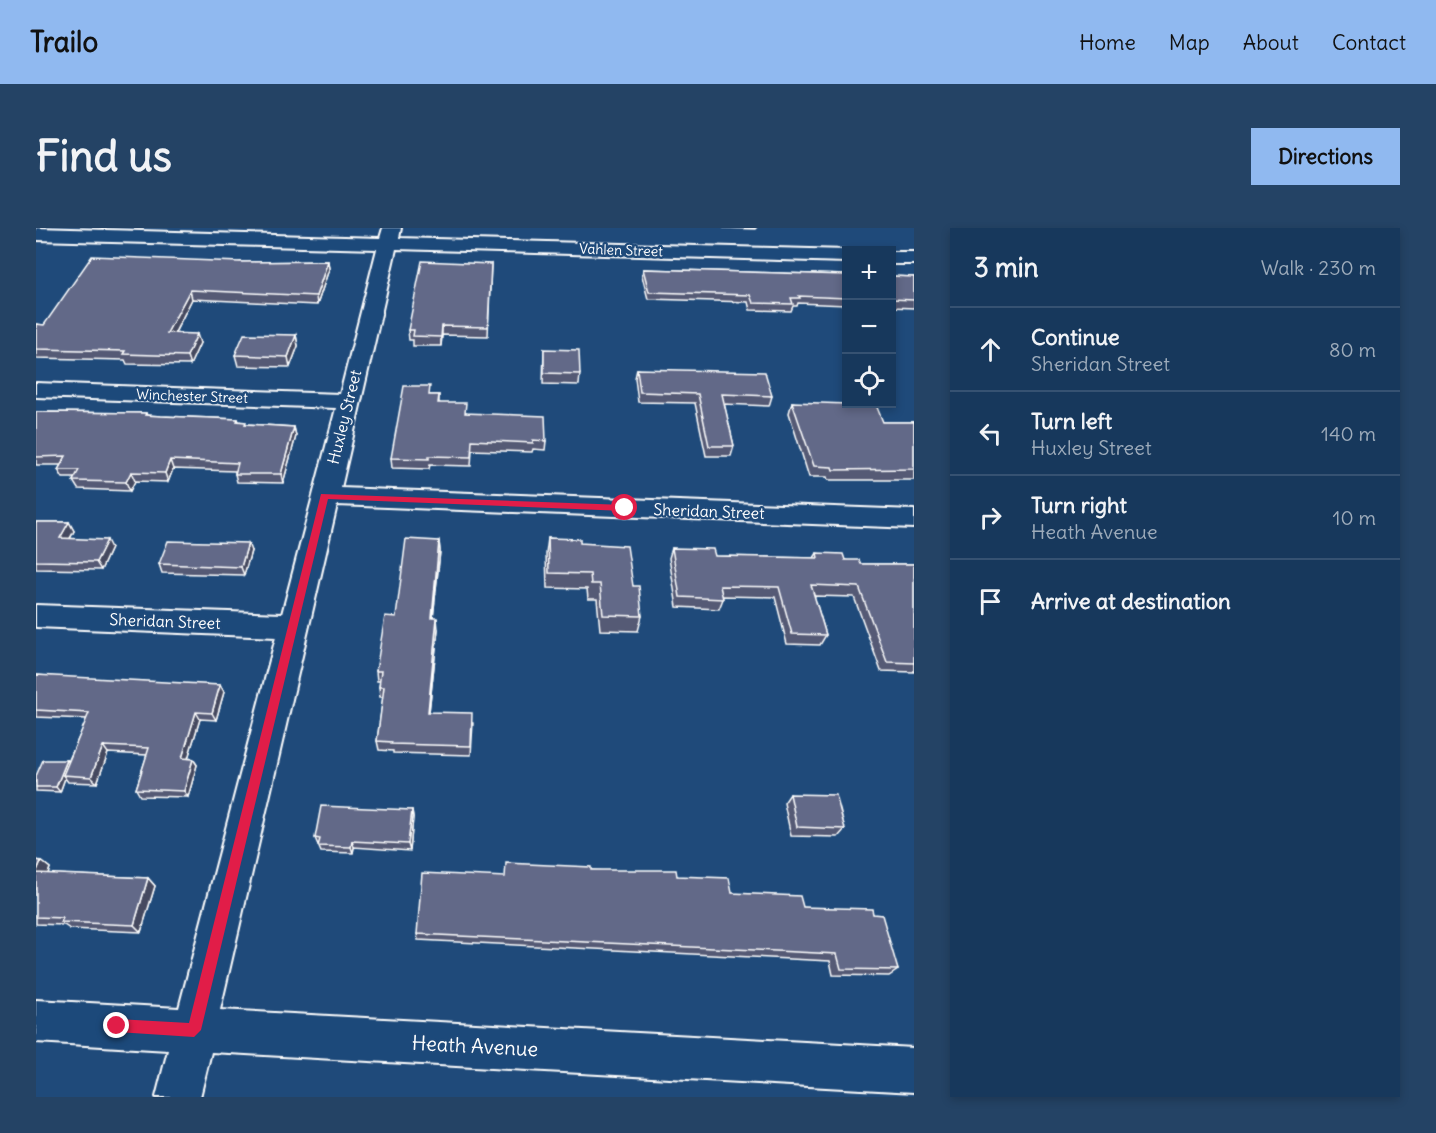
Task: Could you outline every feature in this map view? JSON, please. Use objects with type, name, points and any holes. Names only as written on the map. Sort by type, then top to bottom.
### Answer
[{"type":"street","name":"Vahlen Street","points":[[36,234],[390,236],[842,256]]},
{"type":"street","name":"Huxley Street","points":[[178,1097],[324,496],[390,236]]},
{"type":"street","points":[[896,258],[914,258]]},
{"type":"street","name":"Winchester Street","points":[[36,390],[348,401]]},
{"type":"street","name":"Sheridan Street","points":[[324,496],[914,519]]},
{"type":"street","name":"Sheridan Street","points":[[36,616],[293,626]]},
{"type":"street","name":"Heath Avenue","points":[[36,1021],[914,1070]]},
{"type":"building","points":[[92,256],[240,262],[328,261],[316,296],[190,290],[167,333],[197,334],[187,356],[123,354],[125,351],[36,349],[36,324],[44,325]]},
{"type":"building","points":[[422,261],[491,264],[488,327],[442,326],[441,337],[413,336],[414,330],[408,330]]},
{"type":"building","points":[[643,269],[842,275],[842,298],[799,296],[800,298],[791,298],[793,304],[753,303],[750,295],[649,292]]},
{"type":"building","points":[[896,276],[914,277],[914,300],[896,299]]},
{"type":"building","points":[[244,334],[296,335],[288,357],[235,355]]},
{"type":"building","points":[[544,349],[579,350],[580,374],[544,373]]},
{"type":"building","points":[[637,369],[765,372],[772,396],[722,394],[734,446],[709,446],[698,394],[640,392]]},
{"type":"building","points":[[404,386],[430,386],[429,395],[439,395],[438,403],[466,403],[465,413],[545,416],[546,441],[533,440],[533,443],[472,440],[471,457],[391,458]]},
{"type":"building","points":[[792,402],[842,404],[842,408],[877,408],[883,422],[914,422],[914,469],[833,470],[832,467],[814,466]]},
{"type":"building","points":[[36,412],[146,413],[145,415],[238,419],[237,421],[246,422],[245,424],[294,427],[281,474],[235,474],[238,463],[170,460],[165,473],[131,472],[126,482],[73,481],[79,470],[58,470],[66,456],[36,457]]},
{"type":"building","points":[[36,522],[69,522],[60,538],[107,540],[96,562],[36,561]]},
{"type":"building","points":[[548,538],[580,539],[580,543],[627,546],[633,586],[639,586],[642,616],[603,615],[600,584],[591,584],[590,574],[549,573]]},
{"type":"building","points":[[406,539],[439,541],[432,618],[437,618],[428,712],[472,713],[471,746],[391,744],[392,742],[377,741],[384,687],[379,687],[381,671],[376,671],[385,616],[396,617]]},
{"type":"building","points":[[168,541],[248,543],[241,567],[159,564]]},
{"type":"building","points":[[672,548],[713,549],[715,556],[818,558],[817,553],[843,554],[845,560],[859,560],[861,564],[914,564],[914,663],[887,662],[859,587],[811,585],[826,635],[792,634],[779,587],[720,586],[723,599],[680,597]]},
{"type":"building","points":[[36,675],[220,685],[212,713],[196,712],[182,758],[193,759],[184,791],[136,789],[149,748],[103,746],[91,777],[63,775],[89,713],[36,710]]},
{"type":"building","points":[[43,760],[67,760],[56,787],[36,787],[36,776]]},
{"type":"building","points":[[790,794],[836,795],[845,829],[797,827]]},
{"type":"building","points":[[321,806],[412,810],[408,844],[352,841],[351,847],[318,846],[320,839],[315,838]]},
{"type":"building","points":[[36,860],[41,861],[36,873]]},
{"type":"building","points":[[506,863],[591,867],[591,870],[676,870],[677,876],[729,878],[732,893],[800,896],[803,907],[872,909],[873,914],[882,915],[898,970],[841,969],[837,954],[417,934],[422,873],[505,877]]},
{"type":"building","points":[[36,873],[148,878],[134,925],[61,922],[63,918],[36,917]]},
{"type":"route","points":[[117,1026],[194,1030],[324,496],[625,508]]}]
